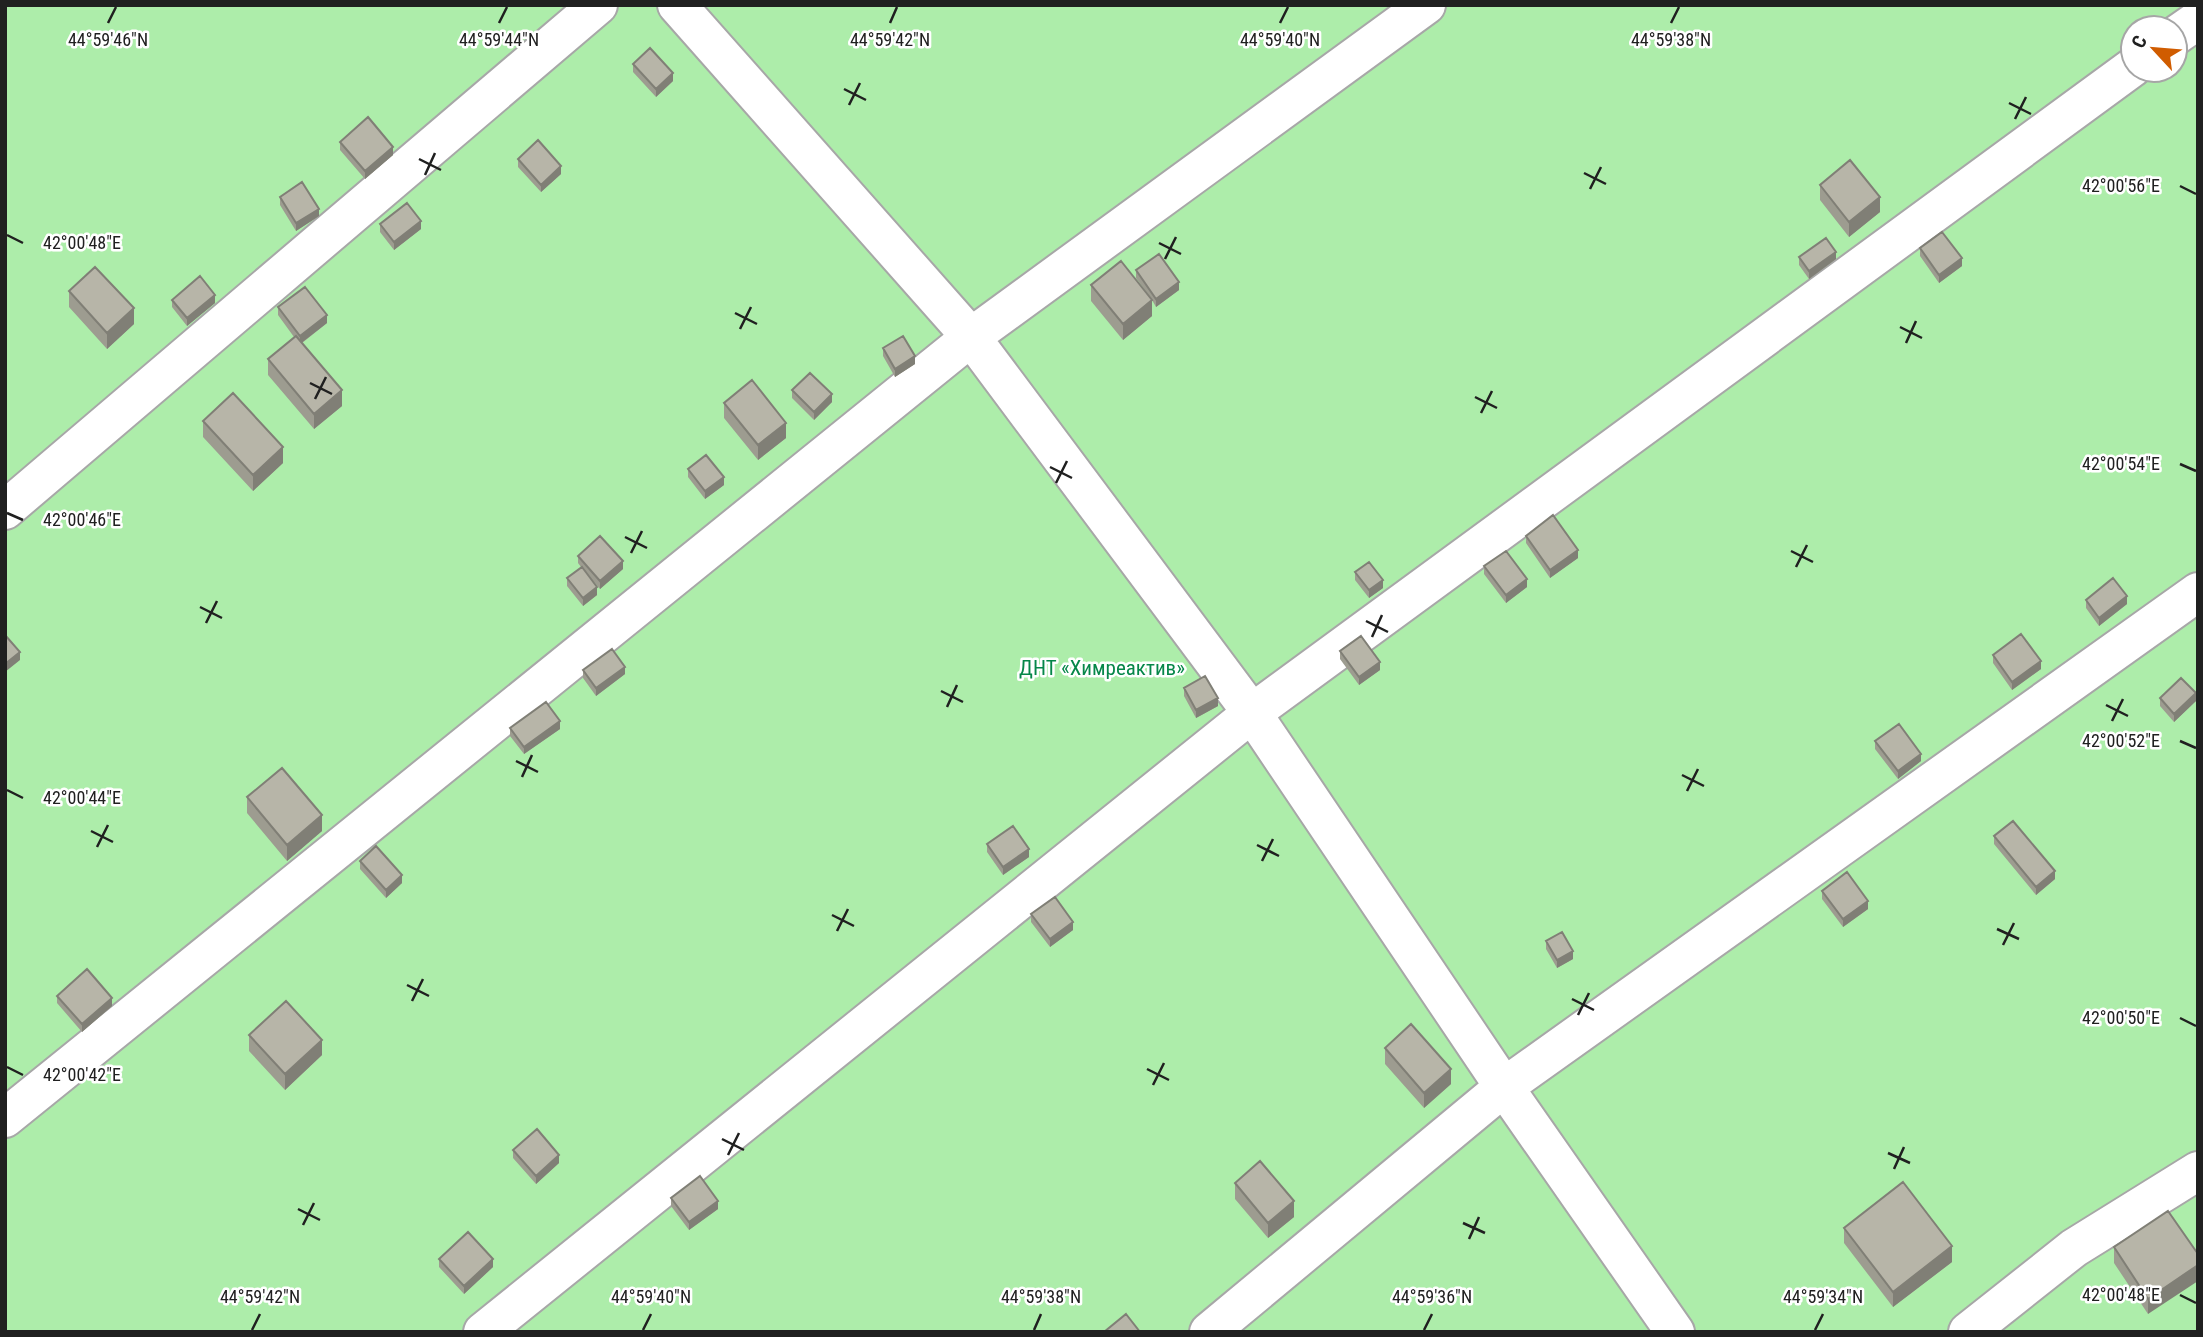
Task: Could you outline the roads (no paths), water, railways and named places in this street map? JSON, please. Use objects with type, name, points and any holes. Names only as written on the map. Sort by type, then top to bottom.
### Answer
[{"type":"lane","points":[[5,510],[598,5]]},
{"type":"lane","points":[[677,5],[971,337],[1252,713],[1504,1087],[1675,1332]]},
{"type":"lane","points":[[5,1118],[971,337],[1426,5]]},
{"type":"lane","points":[[483,1332],[1252,713],[2119,77]]},
{"type":"lane","points":[[1209,1332],[1504,1087],[2198,592]]},
{"type":"lane","points":[[1968,1332],[2074,1248],[2198,1171]]},
{"type":"park label","name":"ДНТ «Химреактив»","points":[[1102,668]]}]
